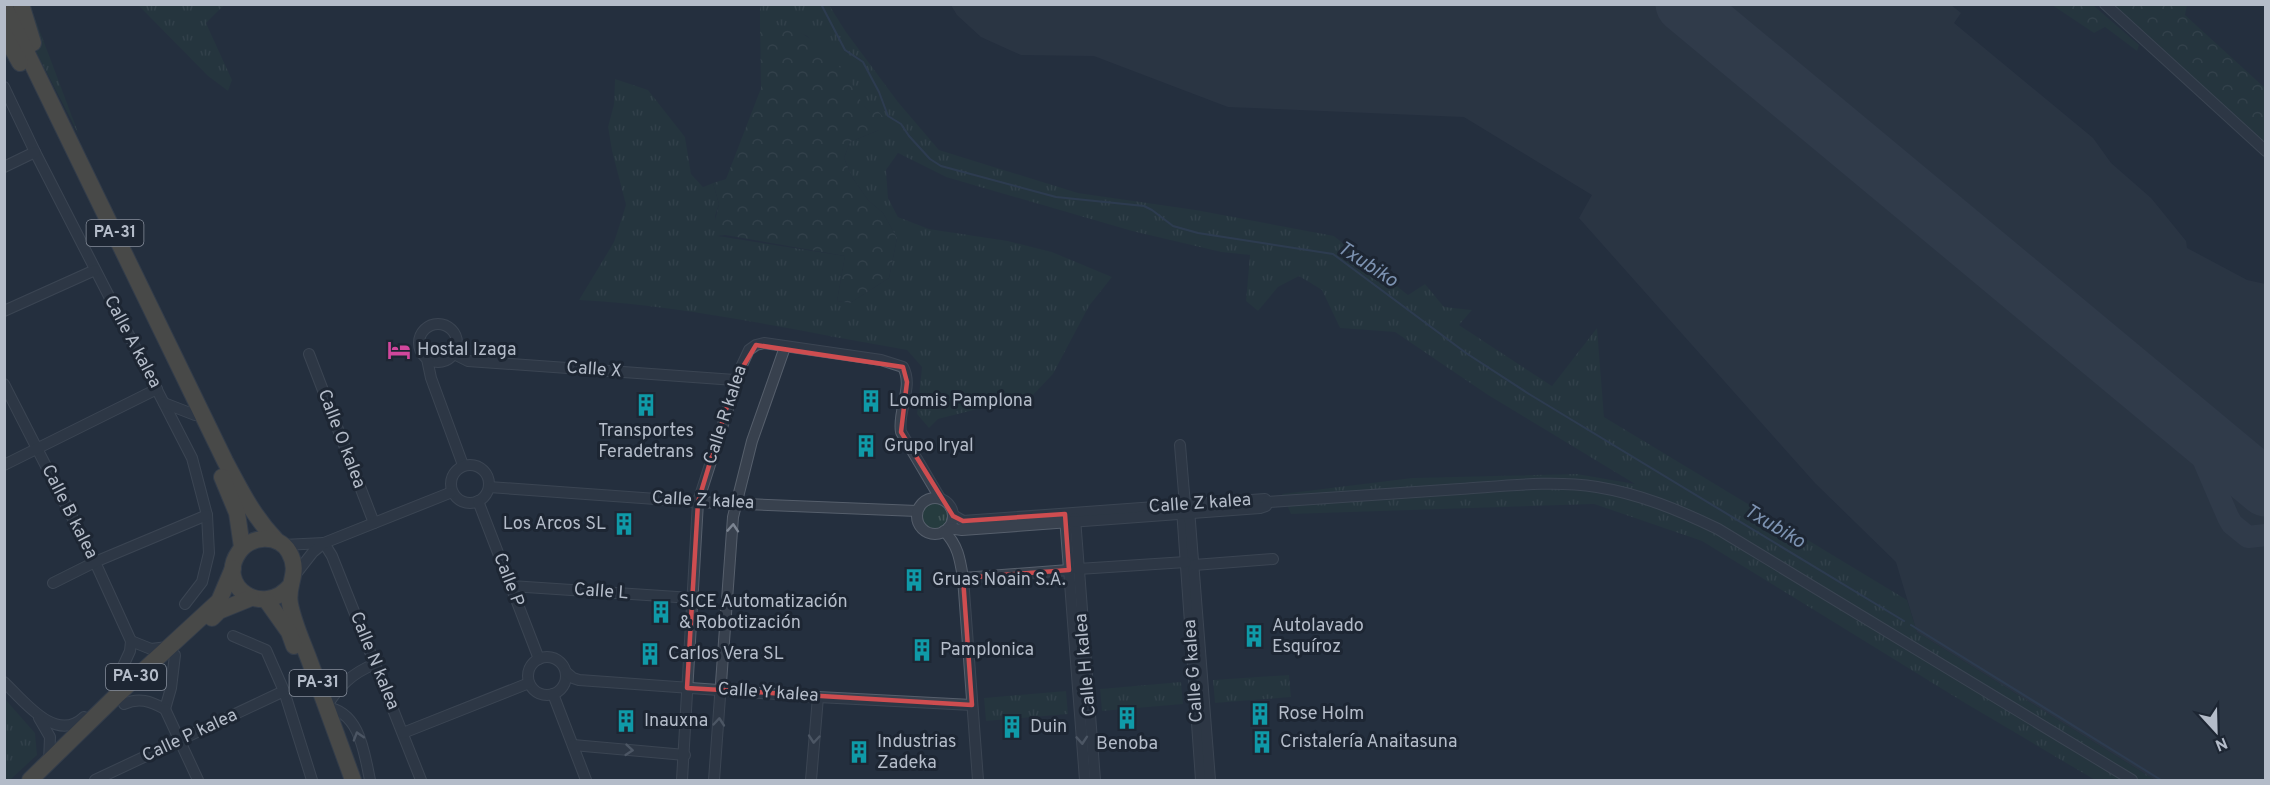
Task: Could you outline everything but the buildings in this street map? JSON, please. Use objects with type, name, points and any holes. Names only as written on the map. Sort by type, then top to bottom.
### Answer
[{"type":"highway","points":[[21,4],[34,47],[64,113],[70,141]]},
{"type":"highway","name":"PA-31","points":[[4,6],[225,461],[258,521],[288,549],[295,565],[290,603],[353,780]]},
{"type":"highway","name":"PA-31","points":[[4,34],[37,95],[195,415],[237,513],[242,547]]},
{"type":"highway","points":[[280,543],[259,539],[242,547],[233,568],[237,586],[259,599],[289,632],[314,696],[341,780]]},
{"type":"highway","name":"PA-30","points":[[172,651],[219,601],[233,568]]},
{"type":"highway","points":[[259,599],[276,598],[293,580]]},
{"type":"highway","name":"PA-30","points":[[30,780],[47,772],[172,651],[219,611],[259,599]]},
{"type":"street","points":[[2105,4],[2265,151]]},
{"type":"street","name":"Calle A kalea","points":[[4,87],[192,458],[207,515],[209,553],[202,582],[185,604]]},
{"type":"street","points":[[4,167],[35,152]]},
{"type":"street","points":[[4,311],[95,270]]},
{"type":"street","points":[[427,359],[441,362],[454,354],[458,342],[453,330],[442,324],[435,324],[424,330],[420,348],[427,359],[431,378],[463,465]]},
{"type":"street","name":"Calle R kalea","points":[[682,780],[698,502],[730,403],[735,380],[749,350],[764,343],[785,347],[752,441],[733,518],[714,780]]},
{"type":"street","points":[[785,347],[881,360],[903,367],[907,382],[900,420],[901,432],[940,498],[948,504],[953,515],[946,530],[937,534],[926,532],[918,523],[917,511],[924,501],[940,498]]},
{"type":"street","name":"Calle O kalea","points":[[309,354],[374,523]]},
{"type":"street","name":"Calle X","points":[[454,354],[468,361],[735,380]]},
{"type":"street","name":"Calle B kalea","points":[[4,384],[95,562],[132,641]]},
{"type":"street","points":[[4,465],[157,389]]},
{"type":"street","points":[[164,403],[195,415]]},
{"type":"street","name":"Calle G kalea","points":[[1180,446],[1210,780]]},
{"type":"street","points":[[463,465],[479,466],[486,472],[489,487],[486,495],[478,501],[464,502],[452,492],[453,473],[463,465]]},
{"type":"street","name":"Calle Z kalea","points":[[946,530],[1186,509],[1260,508],[1266,506],[1268,502],[1518,485],[1584,486],[1632,494],[1681,511],[1718,529],[2132,780]]},
{"type":"street","name":"Calle Z kalea","points":[[489,487],[698,502],[917,511]]},
{"type":"street","points":[[293,580],[313,552],[324,543],[452,492]]},
{"type":"street","name":"Calle P","points":[[478,501],[539,659]]},
{"type":"street","points":[[53,583],[95,562],[207,515]]},
{"type":"street","name":"Calle Z kalea","points":[[953,515],[963,521],[1070,518]]},
{"type":"street","name":"Calle H kalea","points":[[1070,518],[1095,780]]},
{"type":"street","points":[[946,530],[958,549],[963,578],[978,780]]},
{"type":"street","points":[[280,543],[324,543]]},
{"type":"street","name":"Calle N kalea","points":[[324,543],[332,556],[421,780]]},
{"type":"street","points":[[963,578],[1074,569],[1273,559]]},
{"type":"street","name":"Calle G kalea","points":[[1190,563],[1202,780]]},
{"type":"street","name":"Calle H kalea","points":[[1074,569],[1085,780]]},
{"type":"street","name":"Calle L","points":[[510,586],[692,598]]},
{"type":"street","points":[[233,636],[266,650],[285,690],[312,780]]},
{"type":"street","points":[[120,700],[119,675],[132,641],[151,649],[172,651],[171,688],[165,709],[198,780]]},
{"type":"street","points":[[553,658],[559,661],[566,672],[565,683],[553,694],[539,694],[529,683],[529,669],[539,659],[553,658]]},
{"type":"street","points":[[370,780],[354,723],[337,709],[326,707],[340,686],[354,674],[375,664]]},
{"type":"street","name":"Calle Y kalea","points":[[566,672],[579,680],[972,705]]},
{"type":"street","points":[[4,682],[36,712],[62,726],[73,726],[120,700],[144,700],[165,709]]},
{"type":"street","points":[[403,733],[529,683]]},
{"type":"street","name":"Calle P kalea","points":[[95,780],[285,690]]},
{"type":"street","points":[[553,694],[586,780]]},
{"type":"street","points":[[811,780],[818,697]]},
{"type":"street","points":[[36,712],[50,737],[47,772]]},
{"type":"street","points":[[573,745],[685,755]]},
{"type":"street","points":[[415,766],[416,780]]},
{"type":"highlighted area","points":[[756,345],[903,367],[907,382],[901,432],[953,516],[963,521],[1065,514],[1069,570],[963,578],[972,705],[687,688],[698,502],[735,380]]},
{"type":"shaded area","points":[[951,5],[1951,5],[1961,13],[1954,23],[2093,138],[2111,163],[2151,198],[2186,241],[2187,248],[2247,280],[2265,284],[2265,780],[2155,780],[1917,632],[1896,562],[1815,483],[1579,218],[1592,195],[1464,117],[1228,107],[1094,56],[1021,55],[981,37],[957,15]]},
{"type":"green space","points":[[12,5],[30,5],[79,135]]},
{"type":"green space","points":[[138,5],[224,5],[206,23],[232,80],[228,91],[208,76]]},
{"type":"green space","points":[[760,5],[829,5],[898,102],[939,150],[1078,193],[1196,210],[1334,236],[1408,295],[1425,284],[1444,307],[1472,310],[1459,325],[1552,386],[1597,328],[1604,417],[1907,600],[1917,632],[2155,780],[2095,780],[1702,541],[1594,504],[1291,514],[1282,494],[1412,478],[1577,474],[1635,484],[1488,395],[1395,332],[1340,328],[1322,290],[1299,276],[1278,287],[1258,311],[1246,301],[1250,255],[1221,252],[1132,231],[946,177],[898,153],[886,170],[888,198],[898,217],[929,229],[1008,241],[1052,252],[1112,277],[1089,306],[1053,374],[1033,395],[938,419],[929,428],[917,414],[922,367],[907,350],[702,313],[579,300],[614,242],[626,205],[608,127],[614,104],[615,79],[648,90],[685,137],[691,174],[703,187],[713,183],[719,204],[715,216],[718,236],[845,256],[837,301],[850,303],[889,278],[897,238],[883,213],[868,200],[852,177],[844,158],[850,142],[879,130],[870,112],[860,102],[851,83],[807,36],[782,26],[760,26]]},
{"type":"green space","points":[[2052,5],[2093,5],[2139,45],[2137,51],[2105,27],[2094,33]]},
{"type":"green space","points":[[2111,5],[2187,5],[2185,15],[2265,88],[2265,142],[2231,114]]},
{"type":"green space","points":[[760,26],[783,26],[813,41],[843,72],[866,108],[870,112],[878,111],[887,121],[879,130],[850,142],[844,158],[852,177],[868,200],[883,213],[897,238],[889,278],[850,303],[837,301],[845,256],[725,235],[718,236],[713,228],[719,204],[713,183],[726,179],[761,88]]},
{"type":"green space","points":[[934,501],[944,505],[948,515],[944,525],[934,529],[924,525],[920,515],[924,505]]},
{"type":"green space","points":[[1289,675],[1291,697],[1215,703],[1213,680]]},
{"type":"green space","points":[[1181,682],[1183,704],[1102,711],[1100,689]]},
{"type":"green space","points":[[1066,691],[1068,714],[986,721],[984,698]]},
{"type":"green space","points":[[5,699],[35,733],[37,755],[10,780],[5,780]]},
{"type":"waterway","name":"Txubiko","points":[[821,4],[845,50],[863,62],[879,92],[888,116],[901,124],[930,159],[941,166],[1056,197],[1144,206],[1173,226],[1198,233],[1333,254],[1466,353],[1529,394],[1904,621]]},
{"type":"waterway","name":"Txubiko","points":[[1911,625],[2161,780]]},
{"type":"taxiway","points":[[2185,421],[2232,524],[2248,537],[2266,535]]},
{"type":"taxiway","points":[[2239,466],[2266,473]]},
{"type":"runway","points":[[1684,4],[2266,488]]},
{"type":"place","name":"Hostal Izaga","points":[[399,350]]},
{"type":"place","name":"Loomis Pamplona","points":[[871,401]]},
{"type":"place","name":"Transportes Feradetrans","points":[[646,405]]},
{"type":"place","name":"Grupo Iryal","points":[[866,446]]},
{"type":"place","name":"Los Arcos SL","points":[[624,524]]},
{"type":"place","name":"Gruas Noain S.A.","points":[[914,580]]},
{"type":"place","name":"SICE Automatización & Robotización","points":[[661,612]]},
{"type":"place","name":"Autolavado Esquíroz","points":[[1254,636]]},
{"type":"place","name":"Pamplonica","points":[[922,650]]},
{"type":"place","name":"Carlos Vera SL","points":[[650,654]]},
{"type":"place","name":"Rose Holm","points":[[1260,714]]},
{"type":"place","name":"Benoba","points":[[1127,718]]},
{"type":"place","name":"Inauxna","points":[[626,721]]},
{"type":"place","name":"Duin","points":[[1012,727]]},
{"type":"place","name":"Cristalería Anaitasuna","points":[[1262,742]]},
{"type":"place","name":"Industrias Zadeka","points":[[859,752]]}]
